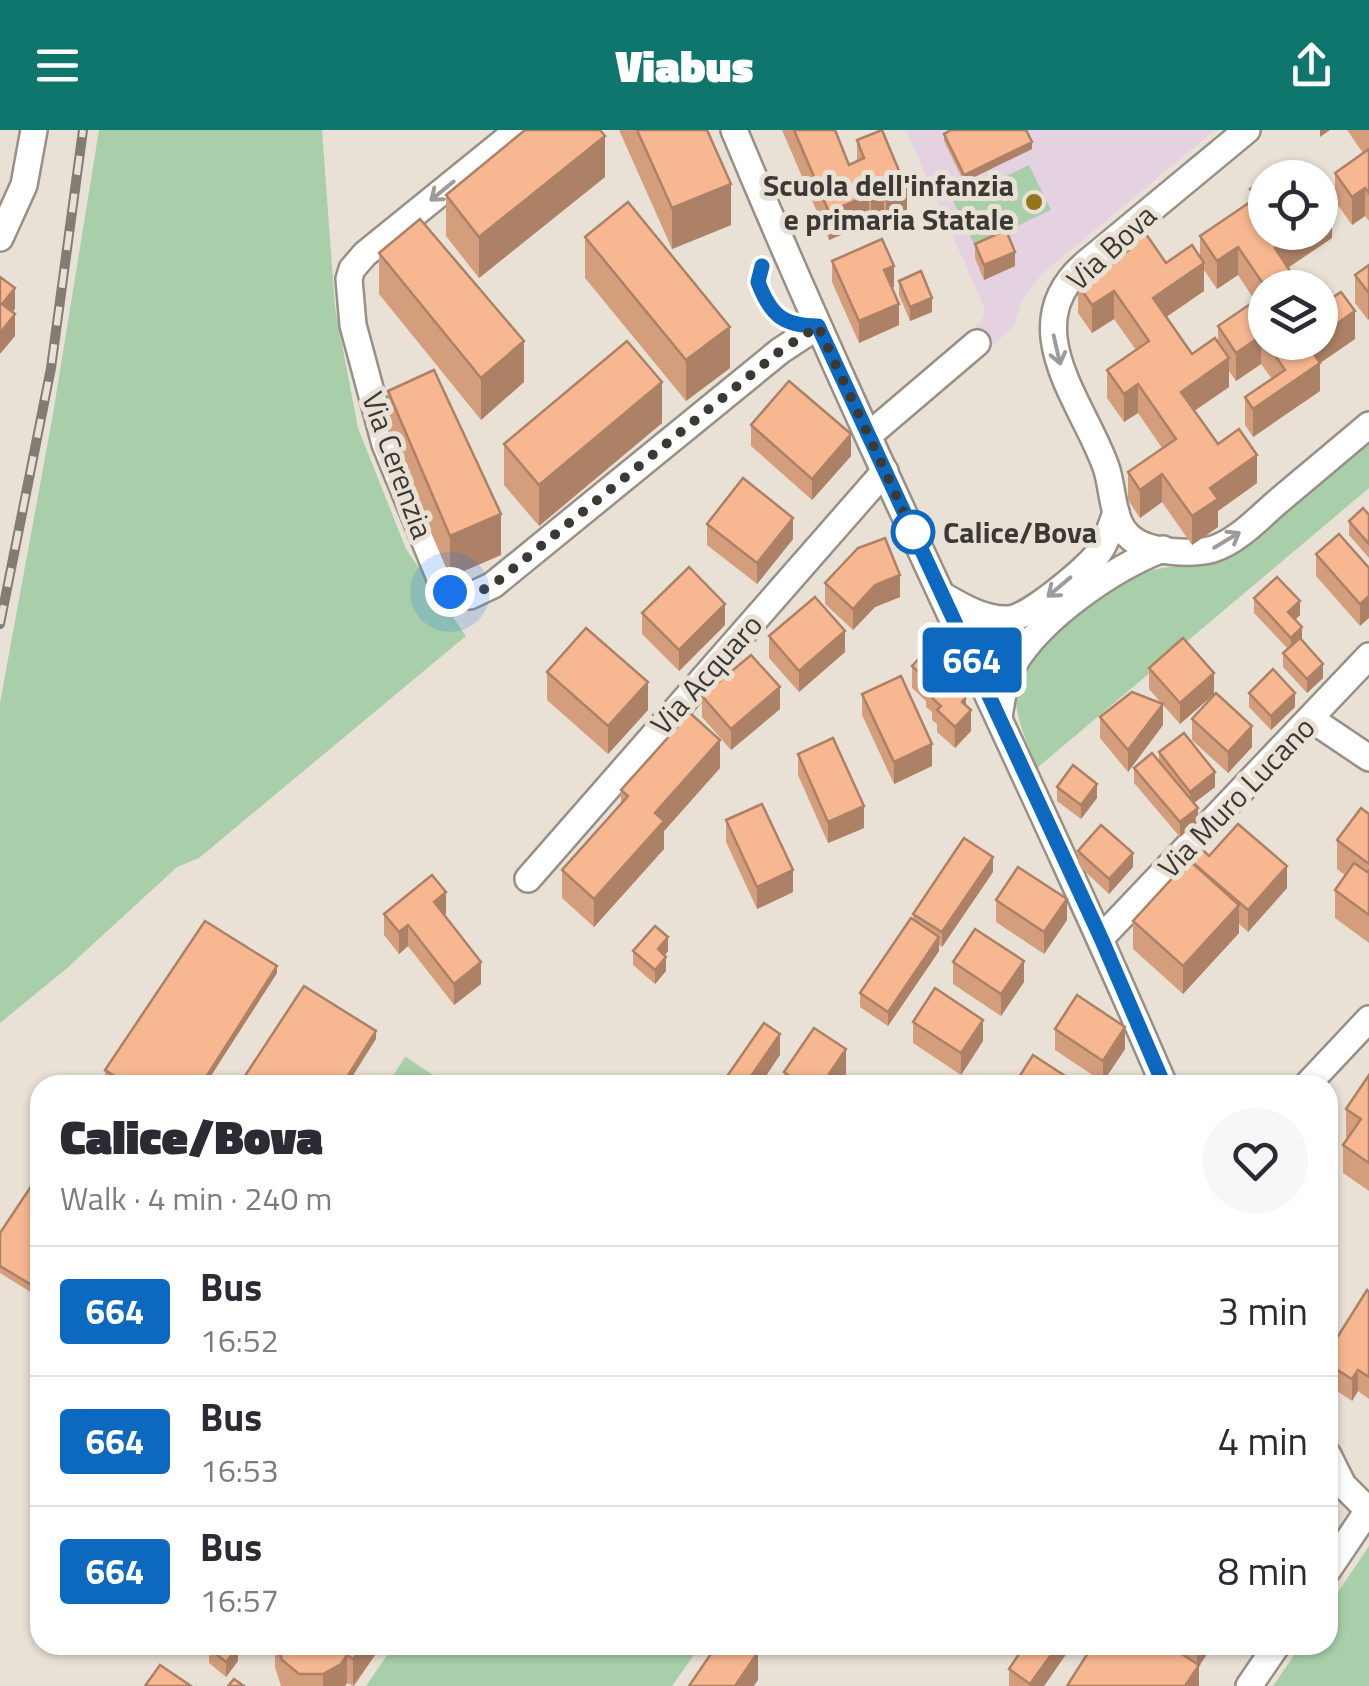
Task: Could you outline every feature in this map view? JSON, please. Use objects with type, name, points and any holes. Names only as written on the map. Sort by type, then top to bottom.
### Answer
[{"type":"street","points":[[0,238],[24,185],[34,130]]},
{"type":"street","name":"Via Cerenzia","points":[[518,130],[365,254],[352,268],[349,279],[353,325],[385,444],[439,576],[450,592],[470,596],[493,585],[780,351],[818,326]]},
{"type":"street","points":[[734,130],[818,326],[1101,938],[1160,1075]]},
{"type":"street","name":"Via Bova","points":[[1116,512],[1104,461],[1057,355],[1053,322],[1058,297],[1084,265],[1247,130]]},
{"type":"street","points":[[868,435],[977,343]]},
{"type":"street","points":[[1116,512],[1121,526],[1134,540],[1164,549],[1205,551],[1226,543],[1369,425]]},
{"type":"street","name":"Via Acquaro","points":[[528,879],[885,471]]},
{"type":"street","points":[[968,651],[988,626],[1028,611],[1096,555],[1116,512]]},
{"type":"street","points":[[968,651],[1006,652],[1032,639],[1108,576],[1164,549]]},
{"type":"street","points":[[942,596],[974,612],[1008,619]]},
{"type":"street","points":[[1000,717],[1010,673],[1032,639]]},
{"type":"street","name":"Via Muro Lucano","points":[[1101,938],[1369,656]]},
{"type":"street","points":[[1311,719],[1369,758]]},
{"type":"street","points":[[1316,1075],[1369,1019]]},
{"type":"street","points":[[1338,1475],[1369,1510],[1338,1555]]},
{"type":"street","points":[[1249,1686],[1270,1655]]},
{"type":"shaded area","name":"Scuola dell'infanzia e primaria Statale","points":[[906,130],[1215,130],[1042,274],[1021,302],[1015,325],[984,353],[969,332],[982,321],[985,309]]},
{"type":"green space","points":[[99,130],[322,130],[335,307],[358,428],[406,549],[466,636],[199,858],[177,867],[66,969],[0,1023],[0,703],[53,414]]},
{"type":"green space","points":[[1029,165],[1051,210],[975,246],[953,201]]},
{"type":"green space","points":[[1369,440],[1369,488],[1037,768],[1019,718],[1017,687],[1035,654],[1052,637],[1091,603],[1130,578],[1158,569],[1219,560],[1242,550]]},
{"type":"green space","points":[[406,1057],[433,1075],[393,1075]]},
{"type":"green space","points":[[1369,1546],[1369,1686],[1273,1686],[1294,1655],[1338,1655],[1338,1592]]},
{"type":"green space","points":[[387,1655],[694,1655],[672,1686],[366,1686]]},
{"type":"building","points":[[525,130],[600,130],[605,136],[479,237],[446,195]]},
{"type":"building","points":[[637,130],[707,130],[731,184],[672,208]]},
{"type":"building","points":[[794,130],[835,130],[849,165],[864,158],[857,140],[882,130],[907,190],[886,199],[884,194],[871,200],[869,195],[829,212]]},
{"type":"building","points":[[951,130],[1026,130],[1032,142],[964,175],[944,134]]},
{"type":"building","points":[[1369,149],[1369,193],[1365,188],[1352,197],[1338,177],[1338,171]]},
{"type":"building","points":[[628,202],[730,327],[686,360],[585,237]]},
{"type":"building","points":[[1248,203],[1248,250],[1276,250],[1289,270],[1254,270],[1238,247],[1217,261],[1200,236]]},
{"type":"building","points":[[420,219],[524,341],[481,378],[379,253]]},
{"type":"building","points":[[1139,224],[1166,263],[1192,245],[1204,263],[1153,298],[1192,354],[1215,338],[1229,358],[1181,392],[1218,444],[1239,429],[1257,455],[1210,488],[1218,499],[1192,516],[1162,474],[1140,490],[1128,472],[1176,439],[1138,384],[1124,394],[1107,370],[1149,341],[1114,291],[1092,305],[1078,285],[1129,250],[1120,237]]},
{"type":"building","points":[[1006,230],[1015,252],[984,265],[975,244]]},
{"type":"building","points":[[882,239],[894,266],[884,270],[899,304],[859,321],[832,261]]},
{"type":"building","points":[[1369,265],[1369,291],[1368,292],[1355,275]]},
{"type":"building","points":[[921,271],[932,298],[910,307],[899,281]]},
{"type":"building","points":[[0,277],[15,288],[2,304],[15,314],[0,333]]},
{"type":"building","points":[[1341,292],[1355,311],[1338,323]]},
{"type":"building","points":[[1248,306],[1248,345],[1236,353],[1218,326]]},
{"type":"building","points":[[627,341],[662,382],[539,485],[504,444]]},
{"type":"building","points":[[1278,360],[1320,363],[1253,409],[1245,397],[1285,370]]},
{"type":"building","points":[[434,370],[501,514],[450,536],[388,391]]},
{"type":"building","points":[[789,381],[851,434],[812,479],[751,425]]},
{"type":"building","points":[[743,478],[793,518],[757,563],[707,524]]},
{"type":"building","points":[[1363,508],[1369,515],[1369,544],[1349,521]]},
{"type":"building","points":[[1339,534],[1369,568],[1369,596],[1360,604],[1316,554]]},
{"type":"building","points":[[885,538],[900,575],[875,585],[853,609],[825,583],[858,548]]},
{"type":"building","points":[[689,567],[725,604],[679,650],[642,613]]},
{"type":"building","points":[[1277,577],[1300,601],[1288,612],[1302,627],[1291,638],[1254,598]]},
{"type":"building","points":[[815,597],[845,631],[799,671],[769,636]]},
{"type":"building","points":[[586,628],[648,682],[608,726],[547,672]]},
{"type":"building","points":[[1183,638],[1214,673],[1180,703],[1149,668]]},
{"type":"building","points":[[1300,638],[1323,664],[1307,679],[1283,653]]},
{"type":"building","points":[[933,644],[961,669],[954,677],[963,684],[958,690],[966,697],[962,702],[971,710],[955,727],[937,710],[941,706],[932,698],[936,694],[912,666]]},
{"type":"building","points":[[751,655],[780,687],[731,729],[702,696]]},
{"type":"building","points":[[1273,669],[1295,693],[1271,716],[1249,693]]},
{"type":"building","points":[[901,676],[932,744],[894,762],[862,694]]},
{"type":"building","points":[[1132,692],[1163,704],[1128,750],[1100,717]]},
{"type":"building","points":[[1216,693],[1252,726],[1228,752],[1192,719]]},
{"type":"building","points":[[690,713],[720,740],[655,813],[664,821],[594,899],[562,870],[628,796],[621,790]]},
{"type":"building","points":[[1184,733],[1215,772],[1190,792],[1159,752]]},
{"type":"building","points":[[833,738],[864,806],[828,822],[798,754]]},
{"type":"building","points":[[1152,753],[1198,808],[1180,822],[1134,768]]},
{"type":"building","points":[[1073,765],[1097,784],[1081,805],[1057,787]]},
{"type":"building","points":[[762,804],[793,870],[757,887],[726,820]]},
{"type":"building","points":[[1361,808],[1369,814],[1369,864],[1337,840]]},
{"type":"building","points":[[1238,824],[1287,866],[1248,910],[1191,861],[1202,849],[1209,856]]},
{"type":"building","points":[[1101,825],[1133,853],[1109,879],[1078,851]]},
{"type":"building","points":[[964,838],[993,857],[942,932],[913,914]]},
{"type":"building","points":[[1189,860],[1239,905],[1183,966],[1133,921]]},
{"type":"building","points":[[1354,863],[1369,870],[1369,915],[1335,890]]},
{"type":"building","points":[[1018,867],[1067,899],[1044,932],[996,900]]},
{"type":"building","points":[[432,875],[446,892],[434,902],[481,962],[454,984],[408,925],[399,932],[384,914]]},
{"type":"building","points":[[911,918],[939,937],[888,1012],[860,993]]},
{"type":"building","points":[[205,921],[277,966],[207,1075],[113,1075],[105,1070]]},
{"type":"building","points":[[655,926],[668,937],[658,949],[666,957],[655,970],[633,951]]},
{"type":"building","points":[[975,929],[1024,961],[1001,994],[953,962]]},
{"type":"building","points":[[304,986],[376,1031],[348,1075],[246,1075]]},
{"type":"building","points":[[935,988],[983,1020],[961,1053],[913,1022]]},
{"type":"building","points":[[1077,995],[1125,1027],[1103,1061],[1055,1029]]},
{"type":"building","points":[[764,1023],[780,1034],[752,1075],[728,1075]]},
{"type":"building","points":[[814,1028],[846,1049],[830,1075],[784,1072]]},
{"type":"building","points":[[1033,1055],[1064,1075],[1020,1075]]},
{"type":"building","points":[[1369,1075],[1369,1163],[1343,1145],[1361,1119],[1346,1109]]},
{"type":"building","points":[[30,1188],[30,1284],[0,1266],[0,1233]]},
{"type":"building","points":[[1367,1290],[1369,1377],[1358,1370],[1352,1379],[1338,1370],[1338,1336]]},
{"type":"building","points":[[280,1655],[347,1655],[341,1664],[323,1674],[299,1674]]},
{"type":"building","points":[[710,1655],[756,1655],[735,1686],[689,1686]]},
{"type":"building","points":[[1018,1655],[1051,1655],[1030,1684],[1009,1669]]},
{"type":"building","points":[[1087,1655],[1183,1655],[1199,1665],[1185,1686],[1067,1686]]},
{"type":"building","points":[[160,1665],[191,1686],[145,1686]]},
{"type":"railway","points":[[0,624],[51,368],[83,130]]},
{"type":"bus line","name":"664","points":[[762,266],[758,282],[776,314],[790,324],[818,326],[1101,938],[1160,1075]]},
{"type":"place","name":"Scuola dell'infanzia e primaria Statale","points":[[1034,202]]},
{"type":"place","name":"Calice/Bova","points":[[913,532]]},
{"type":"route","points":[[450,592],[470,596],[493,585],[780,351],[818,326],[913,532]]}]
